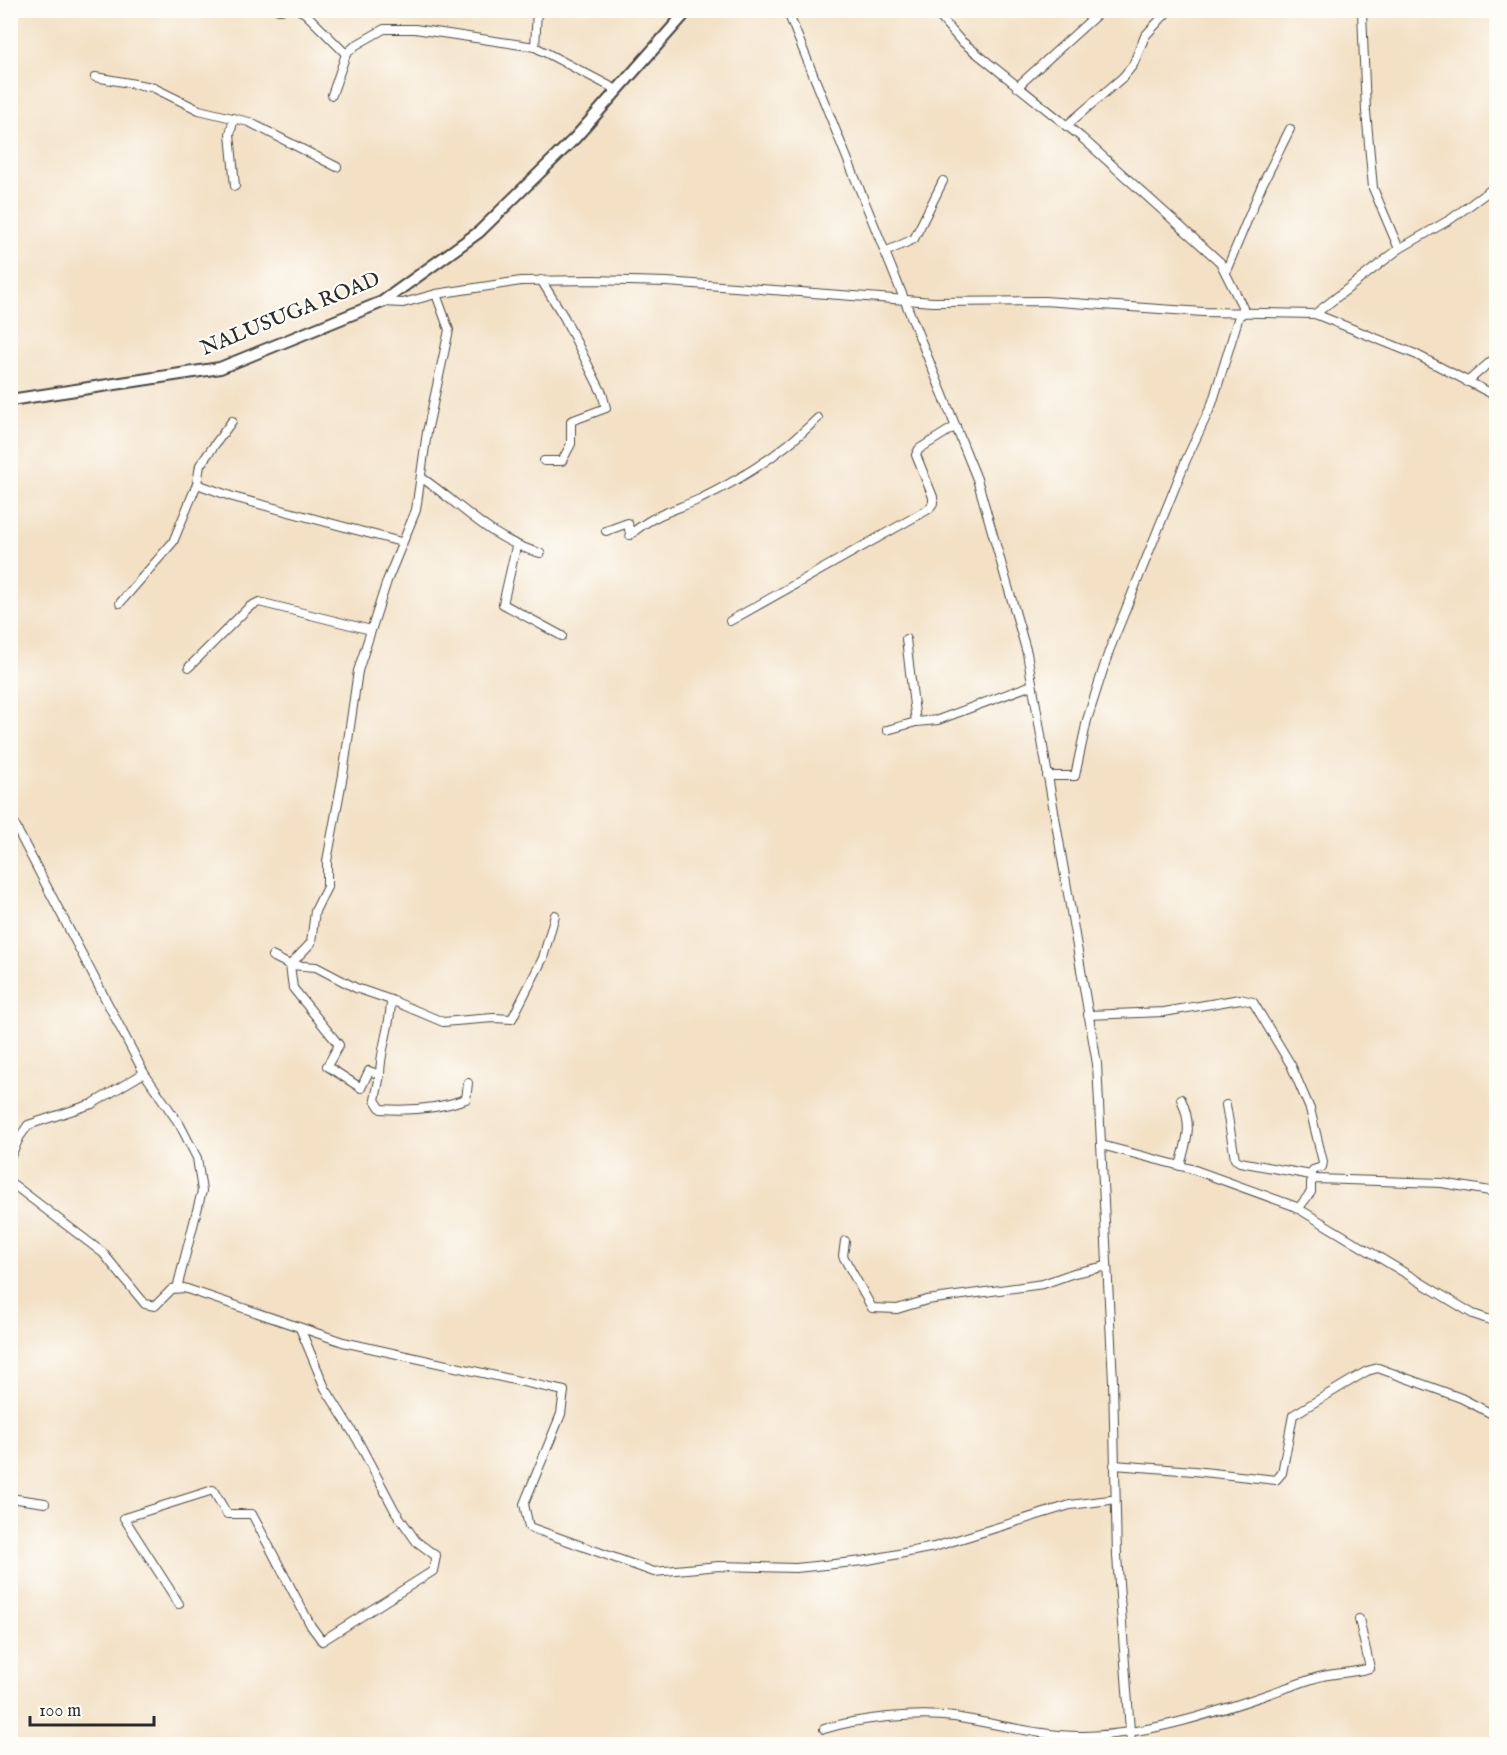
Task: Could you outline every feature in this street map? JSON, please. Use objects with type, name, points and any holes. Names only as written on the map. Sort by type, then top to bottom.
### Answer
[{"type":"street","points":[[299,10],[305,13],[346,54]]},
{"type":"street","points":[[535,47],[537,10]]},
{"type":"street","name":"NALUSUGA ROAD","points":[[10,400],[220,368],[382,302],[478,232],[575,138],[688,10]]},
{"type":"street","points":[[786,10],[980,489],[1027,653],[1097,1064],[1113,1381],[1120,1616],[1131,1744]]},
{"type":"street","points":[[934,10],[952,33],[1066,126],[1220,262],[1245,312]]},
{"type":"street","points":[[1017,87],[1102,10]]},
{"type":"street","points":[[1066,126],[1123,77],[1133,65],[1145,36],[1168,10]]},
{"type":"street","points":[[1362,11],[1366,111],[1373,188],[1399,249]]},
{"type":"street","points":[[332,95],[346,54],[356,45],[384,29],[415,28],[535,47],[617,90]]},
{"type":"street","points":[[95,77],[146,86],[199,110],[249,122],[337,167]]},
{"type":"street","points":[[234,118],[230,134],[236,186]]},
{"type":"street","points":[[1226,271],[1241,240],[1262,185],[1290,129]]},
{"type":"street","points":[[885,252],[914,239],[943,181]]},
{"type":"street","points":[[1315,314],[1399,249],[1451,219],[1497,186]]},
{"type":"street","points":[[382,302],[403,303],[436,294],[541,280],[667,282],[971,303],[1044,302],[1203,312],[1315,314],[1415,354],[1497,396]]},
{"type":"street","points":[[541,280],[564,317],[602,393],[606,408],[571,421],[571,444],[562,461],[544,461]]},
{"type":"street","points":[[290,964],[311,943],[315,910],[327,887],[327,861],[343,775],[358,671],[401,542],[416,510],[427,432],[449,330],[436,294]]},
{"type":"street","points":[[1047,776],[1076,776],[1087,720],[1109,651],[1186,460],[1212,404],[1239,316],[1245,312]]},
{"type":"street","points":[[1467,382],[1497,357]]},
{"type":"street","points":[[606,531],[628,523],[630,535],[647,520],[699,499],[760,467],[818,417]]},
{"type":"street","points":[[120,603],[173,542],[197,484],[200,465],[232,421]]},
{"type":"street","points":[[730,621],[928,509],[933,503],[933,496],[916,455],[919,449],[956,426]]},
{"type":"street","points":[[422,478],[448,495],[473,520],[516,547],[540,553]]},
{"type":"street","points":[[197,484],[233,497],[401,542]]},
{"type":"street","points":[[516,547],[503,604],[562,636]]},
{"type":"street","points":[[189,667],[249,607],[259,602],[371,630]]},
{"type":"street","points":[[906,639],[916,722]]},
{"type":"street","points":[[887,730],[916,722],[938,720],[1032,685]]},
{"type":"street","points":[[10,816],[144,1073],[180,1125],[197,1158],[202,1191],[177,1288]]},
{"type":"street","points":[[272,956],[290,964],[316,967],[356,988],[443,1022],[513,1019],[543,958],[555,915]]},
{"type":"street","points":[[290,964],[293,988],[339,1045],[327,1066],[361,1088],[369,1071],[380,1075]]},
{"type":"street","points":[[1088,1015],[1164,1012],[1239,999],[1253,1002],[1292,1065],[1310,1109],[1323,1162],[1322,1167],[1313,1170],[1311,1192],[1298,1209]]},
{"type":"street","points":[[391,1000],[391,1022],[380,1054],[380,1075],[375,1100],[381,1109],[408,1111],[450,1105],[466,1099],[468,1083]]},
{"type":"street","points":[[10,1158],[28,1125],[92,1104],[144,1073]]},
{"type":"street","points":[[1180,1166],[1190,1127],[1188,1114],[1181,1099]]},
{"type":"street","points":[[1226,1105],[1235,1159],[1240,1162],[1313,1177],[1442,1183],[1497,1192]]},
{"type":"street","points":[[1101,1145],[1180,1166],[1245,1187],[1298,1209],[1473,1314],[1497,1322]]},
{"type":"street","points":[[10,1182],[103,1253],[145,1304],[155,1306],[172,1289],[177,1288],[272,1316],[300,1329],[404,1357],[564,1391],[561,1414],[524,1504],[529,1527],[654,1572],[719,1566],[796,1568],[863,1560],[934,1547],[1070,1505],[1110,1500]]},
{"type":"street","points":[[844,1241],[843,1256],[872,1308],[897,1310],[927,1300],[1042,1284],[1074,1273],[1107,1266]]},
{"type":"street","points":[[179,1604],[124,1518],[213,1490],[227,1514],[252,1514],[311,1626],[322,1641],[433,1571],[436,1556],[416,1541],[395,1511],[357,1439],[325,1388],[300,1329]]},
{"type":"street","points":[[1114,1466],[1194,1471],[1276,1480],[1282,1473],[1293,1415],[1367,1371],[1378,1368],[1461,1398],[1497,1416]]},
{"type":"street","points":[[10,1498],[45,1503]]},
{"type":"street","points":[[824,1729],[838,1725],[910,1716],[951,1717],[1081,1736],[1130,1733],[1211,1714],[1314,1678],[1370,1668],[1359,1619]]}]
